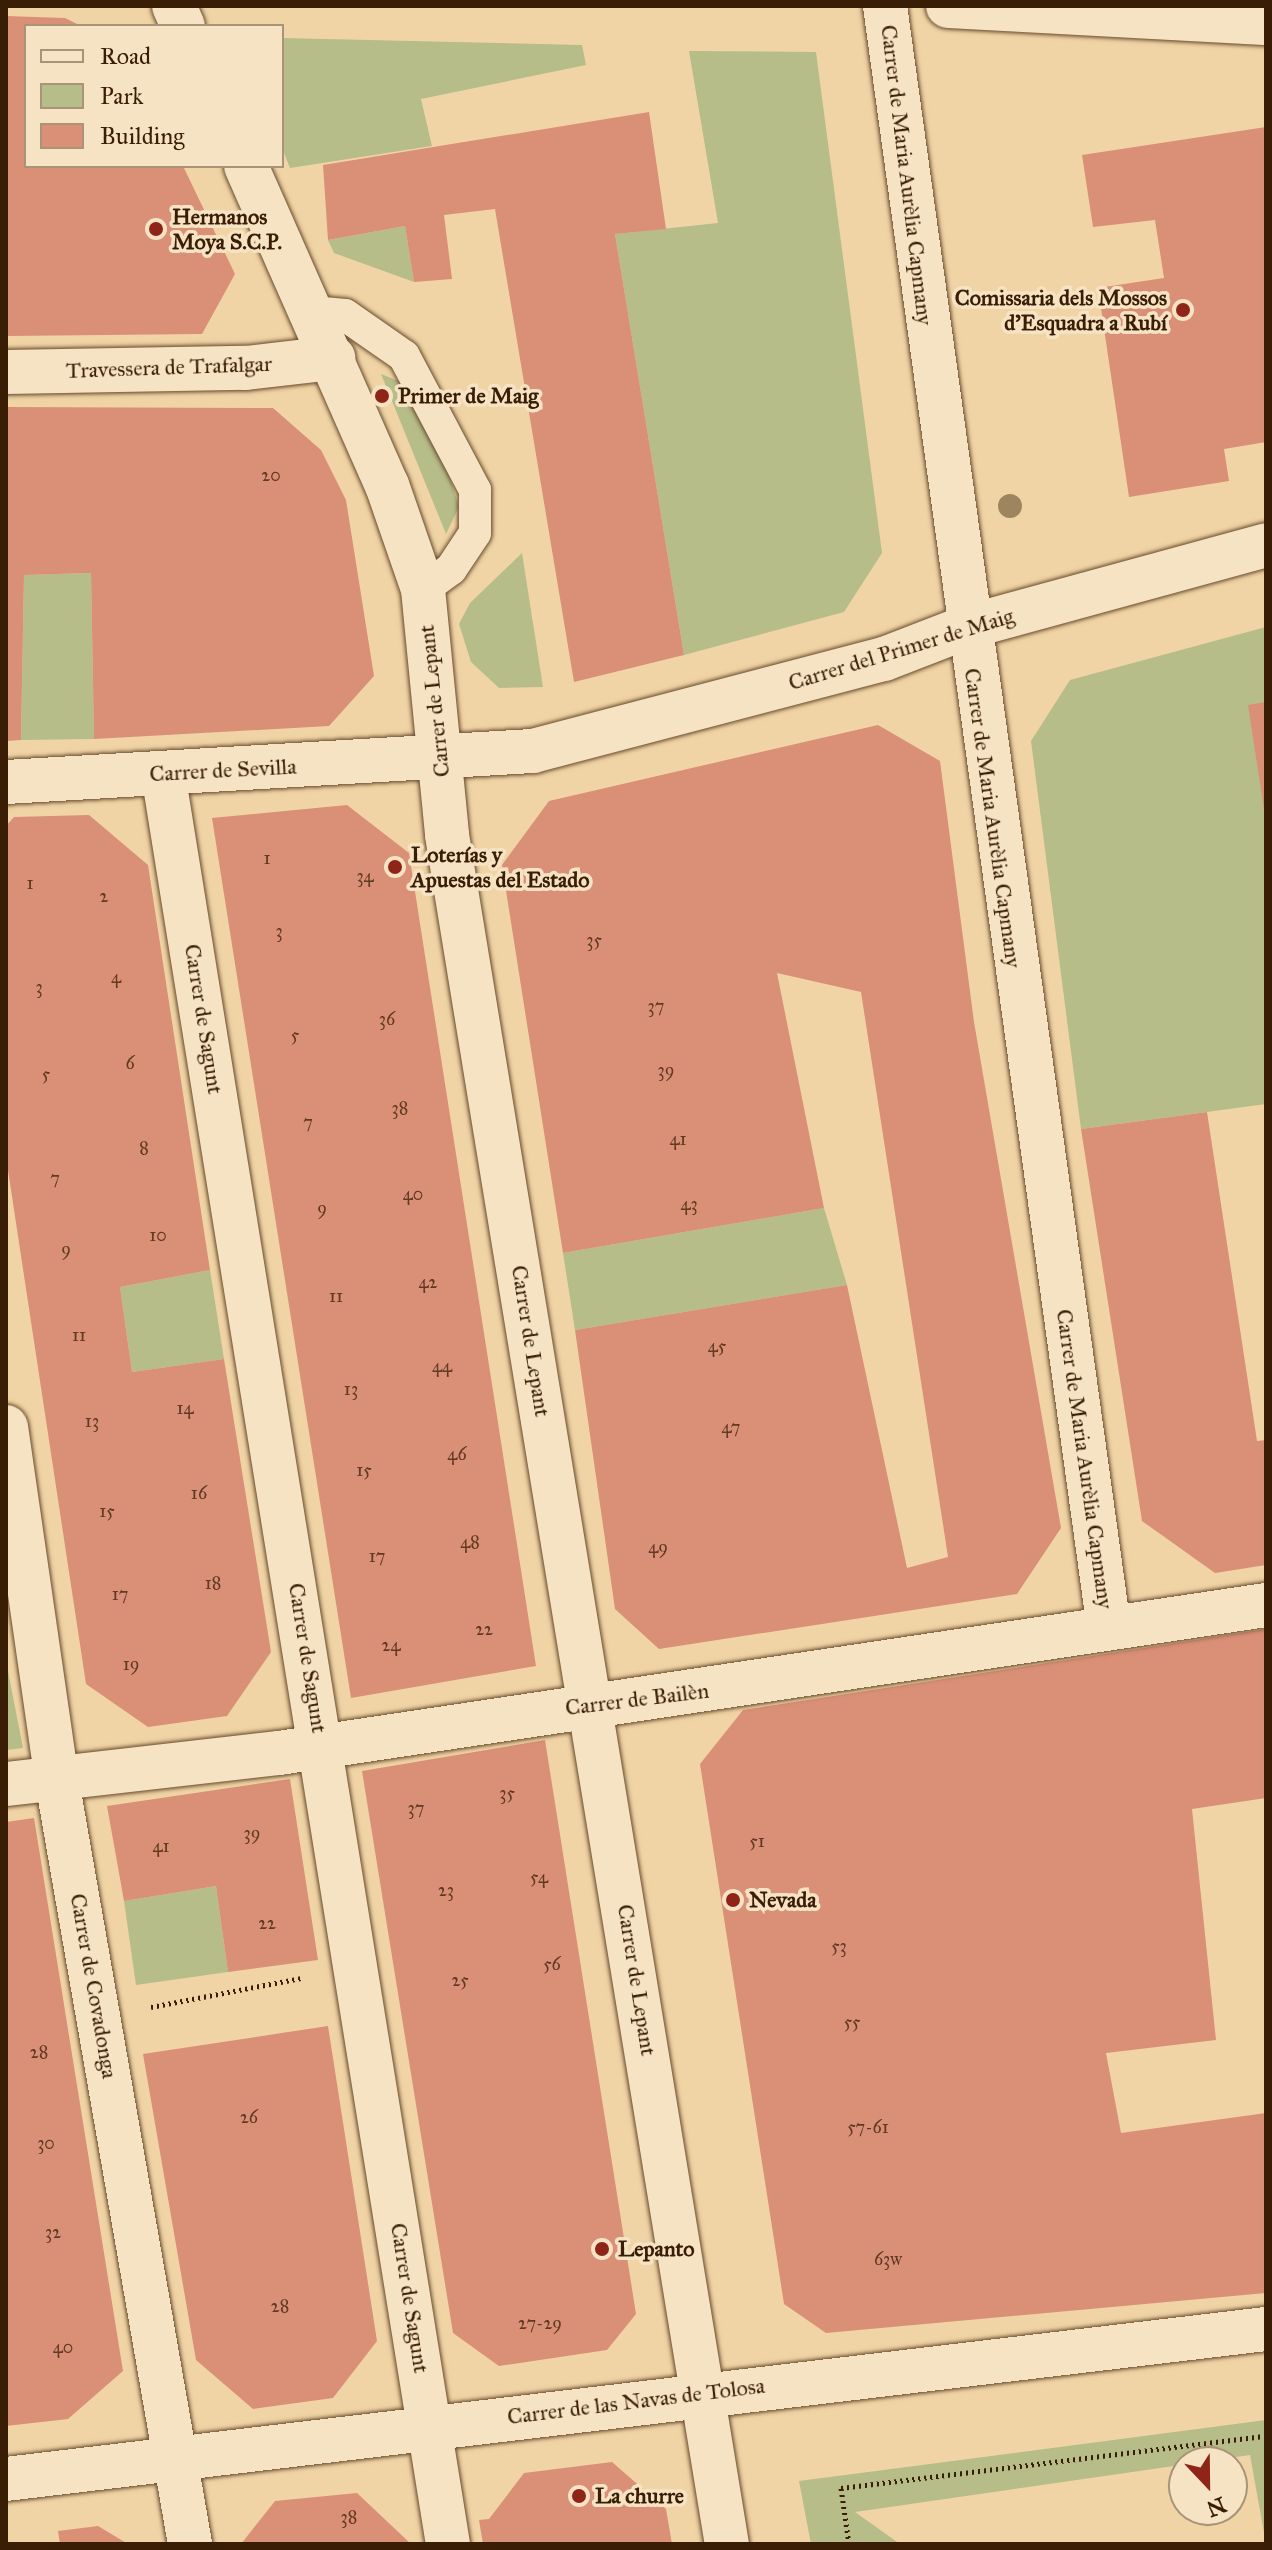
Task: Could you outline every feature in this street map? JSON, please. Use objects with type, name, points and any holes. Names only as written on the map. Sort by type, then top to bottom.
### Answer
[{"type":"street","name":"Carrer de Maria Aurèlia Capmany","points":[[885,6],[967,627],[1109,1628]]},
{"type":"street","points":[[948,6],[1266,23]]},
{"type":"street","name":"Carrer de Lepant","points":[[247,168],[333,358],[423,589],[440,753],[591,1704],[706,2392],[727,2544]]},
{"type":"street","name":"Travessera de Trafalgar","points":[[6,372],[246,368],[333,358]]},
{"type":"street","name":"Carrer del Primer de Maig","points":[[440,753],[533,751],[884,659],[967,627],[1266,545]]},
{"type":"street","name":"Carrer de Sevilla","points":[[6,782],[440,753]]},
{"type":"street","name":"Carrer de Sagunt","points":[[163,773],[322,1744],[448,2544]]},
{"type":"street","name":"Carrer de Covadonga","points":[[6,1427],[57,1781],[190,2544]]},
{"type":"street","name":"Carrer de Bailèn","points":[[6,1784],[57,1781],[322,1744],[1266,1605]]},
{"type":"street","name":"Carrer de las Navas de Tolosa","points":[[6,2479],[175,2455],[1266,2329]]},
{"type":"lane","points":[[312,312],[345,315],[404,356],[475,490],[475,533],[451,569],[423,589]]},
{"type":"path","points":[[99,2016],[358,1968]]},
{"type":"path","points":[[849,2544],[841,2488],[1266,2436]]},
{"type":"green space","points":[[284,38],[582,45],[586,65],[421,99],[432,146],[290,168],[284,153]]},
{"type":"green space","points":[[689,51],[816,52],[882,553],[844,612],[684,655],[615,234],[718,223]]},
{"type":"green space","points":[[405,226],[414,282],[334,253],[328,240]]},
{"type":"green space","points":[[381,374],[401,382],[437,436],[459,507],[446,534]]},
{"type":"green space","points":[[522,553],[543,687],[499,688],[471,662],[459,624],[470,603]]},
{"type":"green space","points":[[91,573],[94,739],[21,740],[24,575]]},
{"type":"green space","points":[[1266,627],[1266,1104],[1081,1129],[1031,741],[1070,680]]},
{"type":"green space","points":[[824,1208],[847,1285],[575,1330],[563,1253]]},
{"type":"green space","points":[[210,1270],[224,1359],[132,1372],[120,1287]]},
{"type":"green space","points":[[6,1661],[23,1748],[6,1750]]},
{"type":"green space","points":[[216,1886],[228,1972],[136,1985],[124,1901]]},
{"type":"green space","points":[[1266,2420],[1266,2544],[1248,2446],[1168,2446],[1168,2467],[855,2512],[900,2544],[811,2544],[799,2481]]},
{"type":"building","points":[[6,16],[65,18],[77,24],[24,24],[24,168],[184,168],[235,274],[202,334],[6,336]]},
{"type":"building","points":[[649,112],[666,229],[615,234],[684,655],[574,682],[495,209],[444,215],[452,279],[414,282],[405,226],[328,240],[323,165]]},
{"type":"building","name":"Comissaria dels Mossos d'Esquadra a Rubí","points":[[1266,127],[1266,442],[1224,449],[1229,481],[1129,497],[1098,288],[1164,278],[1155,220],[1093,227],[1082,155]]},
{"type":"building","points":[[6,407],[273,408],[321,450],[346,500],[374,676],[329,726],[94,739],[91,573],[24,575],[21,740],[6,741]]},
{"type":"building","points":[[1266,702],[1266,809],[1264,809],[1248,705]]},
{"type":"building","points":[[878,725],[940,761],[974,1022],[1061,1528],[1017,1594],[659,1649],[615,1609],[575,1330],[847,1285],[907,1568],[948,1557],[861,992],[777,973],[824,1208],[563,1253],[502,865],[549,801]]},
{"type":"building","points":[[347,805],[409,853],[536,1666],[351,1698],[212,818]]},
{"type":"building","points":[[89,815],[148,865],[210,1270],[120,1287],[132,1372],[224,1359],[271,1652],[227,1716],[148,1727],[86,1684],[6,1157],[6,826],[14,817]]},
{"type":"building","points":[[1207,1112],[1257,1441],[1266,1440],[1266,1565],[1215,1573],[1142,1521],[1081,1129]]},
{"type":"building","points":[[1266,1629],[1266,1798],[1192,1809],[1216,2040],[1106,2053],[1121,2133],[1266,2113],[1266,2293],[826,2333],[784,2304],[700,1764],[743,1710]]},
{"type":"building","points":[[545,1740],[636,2314],[607,2350],[499,2366],[453,2333],[362,1771]]},
{"type":"building","points":[[290,1779],[318,1960],[228,1972],[216,1886],[124,1901],[107,1806]]},
{"type":"building","points":[[34,1818],[123,2371],[68,2419],[6,2426],[6,1822]]},
{"type":"building","points":[[328,2026],[377,2341],[333,2398],[253,2409],[196,2360],[143,2054]]},
{"type":"building","points":[[612,2462],[666,2509],[672,2544],[483,2544],[479,2520],[489,2519],[524,2473]]},
{"type":"building","points":[[357,2493],[411,2544],[241,2544],[275,2501]]},
{"type":"building","points":[[98,2526],[128,2544],[60,2544],[58,2531]]},
{"type":"place","name":"Hermanos Moya S.C.P.","points":[[156,229]]},
{"type":"place","name":"Comissaria dels Mossos d'Esquadra a Rubí","points":[[1183,310]]},
{"type":"place","name":"Primer de Maig","points":[[382,396]]},
{"type":"place","name":"Loterías y Apuestas del Estado","points":[[395,867]]},
{"type":"place","name":"Nevada","points":[[733,1900]]},
{"type":"place","name":"Lepanto","points":[[602,2249]]},
{"type":"place","name":"La churre","points":[[579,2496]]}]
